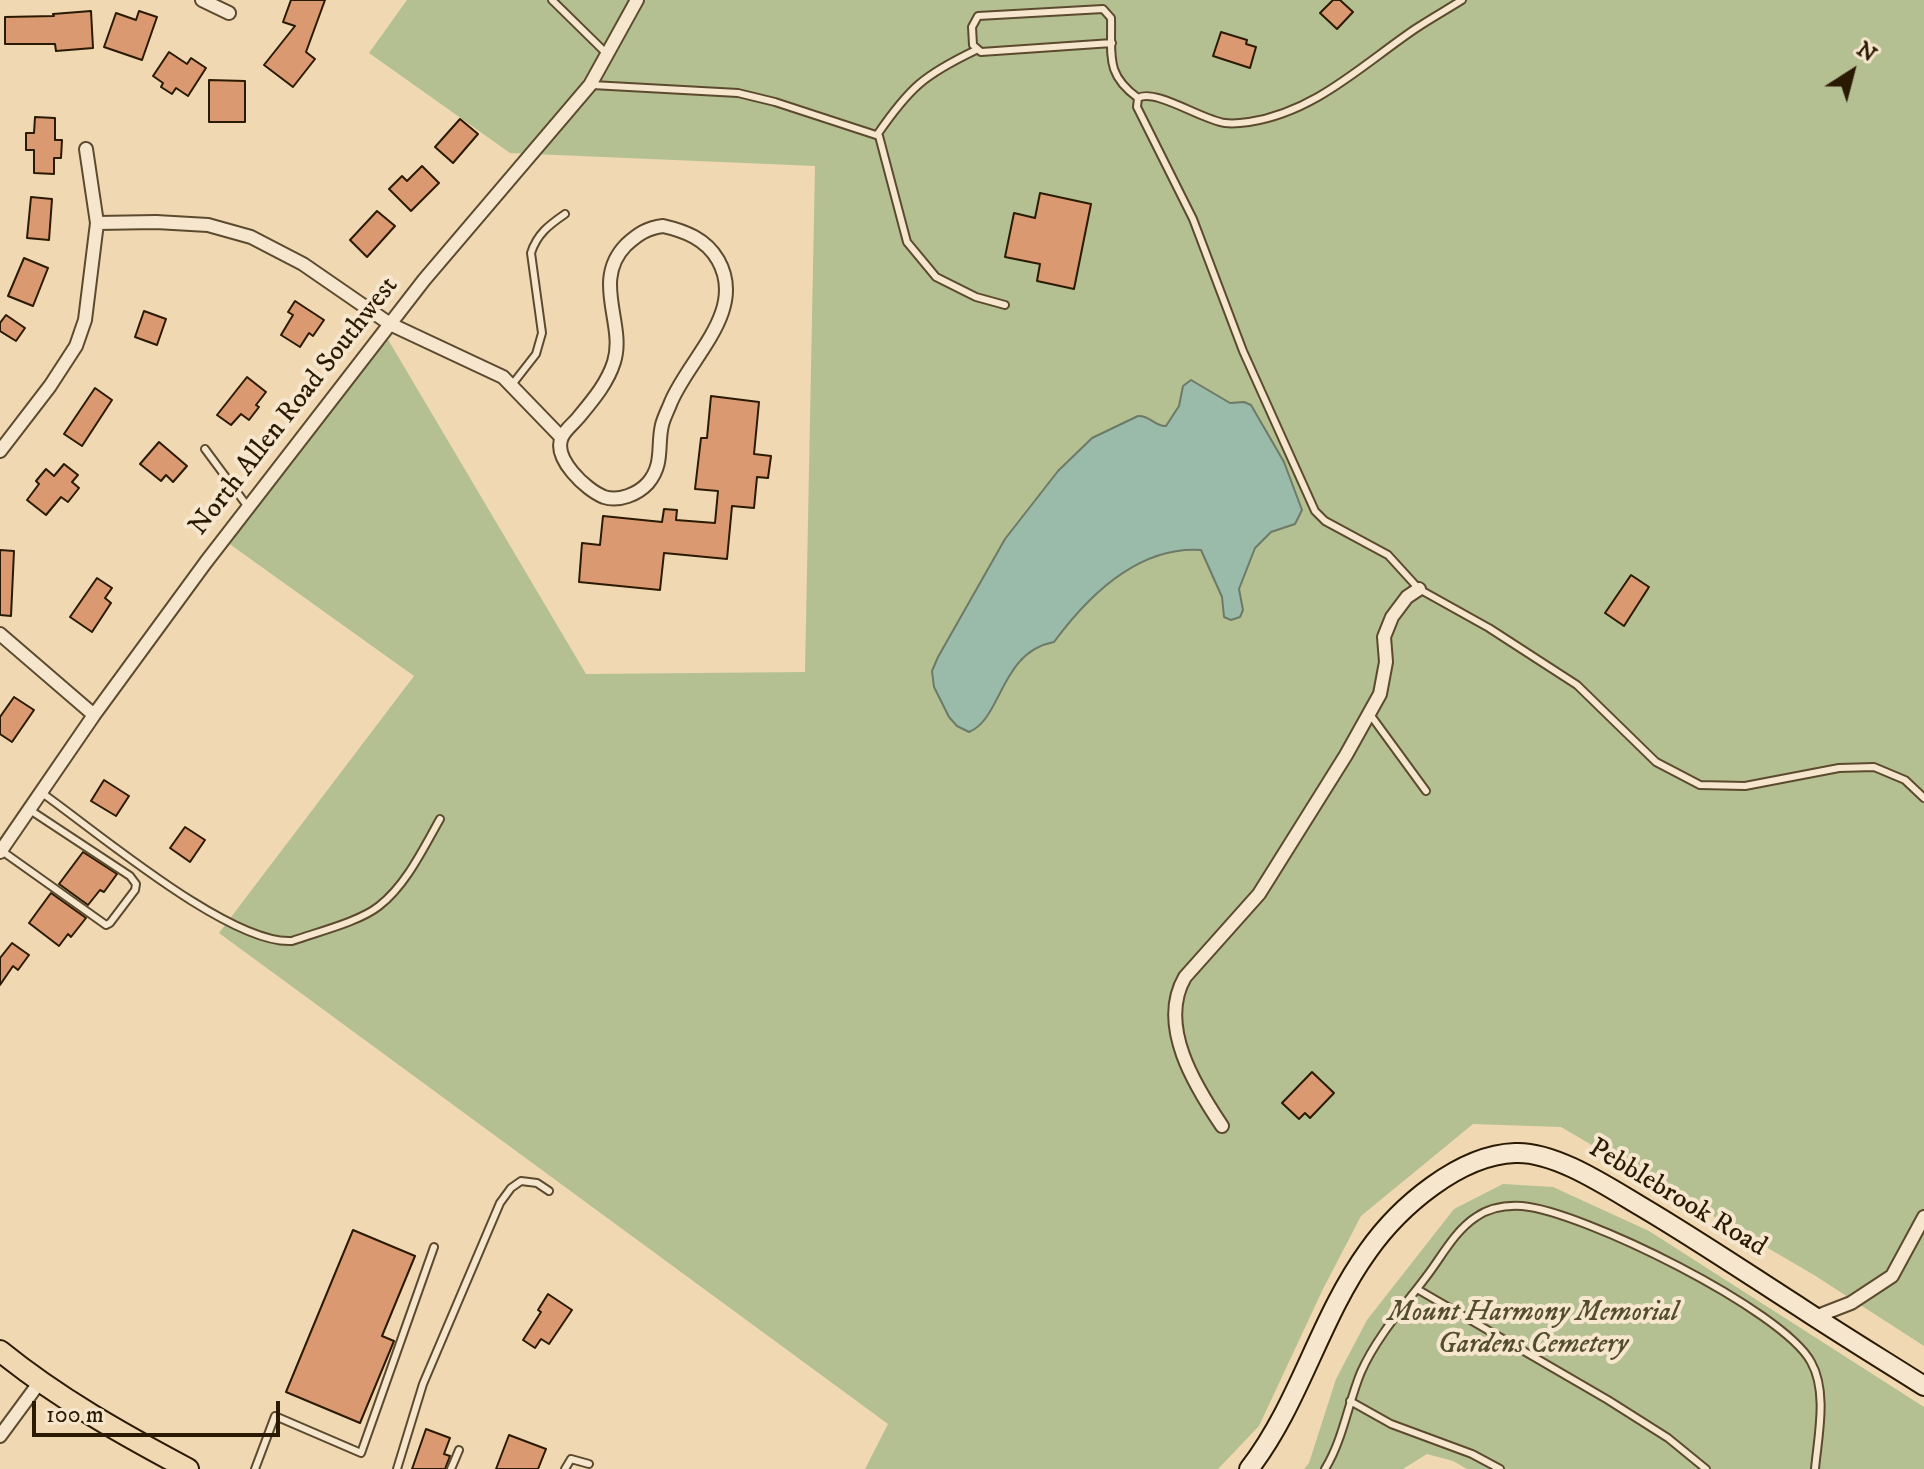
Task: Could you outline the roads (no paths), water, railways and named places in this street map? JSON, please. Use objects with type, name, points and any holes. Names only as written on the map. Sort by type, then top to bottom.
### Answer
[{"type":"main road","points":[[0,1351],[39,1383],[160,1462],[188,1469]]},
{"type":"street","points":[[202,0],[229,13]]},
{"type":"street","name":"North Allen Road Southwest","points":[[0,851],[94,715],[248,507],[495,193],[590,85],[637,0]]},
{"type":"street","points":[[0,451],[76,346],[85,320],[97,223],[86,149]]},
{"type":"street","points":[[97,223],[208,225],[251,237],[303,264],[390,324],[503,377],[561,437],[561,448],[573,474],[604,496],[620,499],[649,482],[660,462],[662,426],[672,399],[724,309],[726,278],[709,247],[692,235],[663,226],[643,231],[621,250],[609,290],[615,359],[595,399],[561,437]]},
{"type":"street","points":[[1222,1126],[1205,1101],[1177,1040],[1176,992],[1185,977],[1259,894],[1346,755],[1380,694],[1386,662],[1384,637],[1392,617],[1407,597],[1419,589]]},
{"type":"street","points":[[0,634],[94,715]]},
{"type":"street","name":"Pebblebrook Road","points":[[1249,1469],[1269,1444],[1343,1288],[1369,1248],[1406,1209],[1462,1166],[1486,1156],[1518,1152],[1558,1162],[1592,1177],[1711,1248],[1924,1386]]},
{"type":"street","points":[[1815,1317],[1851,1303],[1892,1276],[1924,1217]]},
{"type":"street","points":[[2,1428],[39,1383]]},
{"type":"lane","points":[[552,0],[607,54]]},
{"type":"lane","points":[[976,50],[972,27],[978,16],[1103,9],[1111,18],[1114,74],[1122,86],[1138,98],[1151,95],[1224,123],[1248,122],[1288,113],[1327,93],[1462,0]]},
{"type":"lane","points":[[877,135],[916,84],[937,69],[976,50],[1112,43]]},
{"type":"lane","points":[[590,85],[738,93],[879,136],[907,242],[936,277],[976,297],[1005,305]]},
{"type":"lane","points":[[1138,98],[1137,107],[1193,219],[1243,351],[1300,482],[1315,511],[1325,521],[1388,555],[1419,589],[1489,628],[1577,685],[1656,762],[1700,785],[1745,786],[1839,768],[1874,767],[1905,780],[1924,798]]},
{"type":"lane","points":[[511,386],[536,354],[542,333],[531,253],[546,226],[565,214]]},
{"type":"lane","points":[[205,449],[248,507]]},
{"type":"lane","points":[[1369,713],[1426,791]]},
{"type":"lane","points":[[42,793],[128,857],[201,905],[261,937],[277,942],[292,941],[377,908],[408,872],[440,819]]},
{"type":"lane","points":[[0,851],[106,925],[135,890],[136,884],[130,876],[30,810]]},
{"type":"lane","points":[[397,1469],[423,1384],[500,1203],[511,1188],[521,1181],[537,1183],[549,1191]]},
{"type":"lane","points":[[1325,1469],[1371,1353],[1417,1289],[1473,1219],[1492,1209],[1522,1206],[1560,1214],[1659,1256],[1779,1327],[1799,1345],[1812,1363],[1820,1390],[1815,1469]]},
{"type":"lane","points":[[255,1469],[275,1416],[361,1453],[434,1247]]},
{"type":"lane","points":[[1417,1289],[1608,1400],[1668,1438],[1706,1469]]},
{"type":"lane","points":[[1350,1401],[1391,1424],[1472,1454],[1500,1469]]},
{"type":"lane","points":[[451,1469],[459,1450]]},
{"type":"lane","points":[[565,1469],[571,1459],[589,1464]]},
{"type":"park label","name":"Mount Harmony Memorial Gardens Cemetery","points":[[1533,1330]]}]
